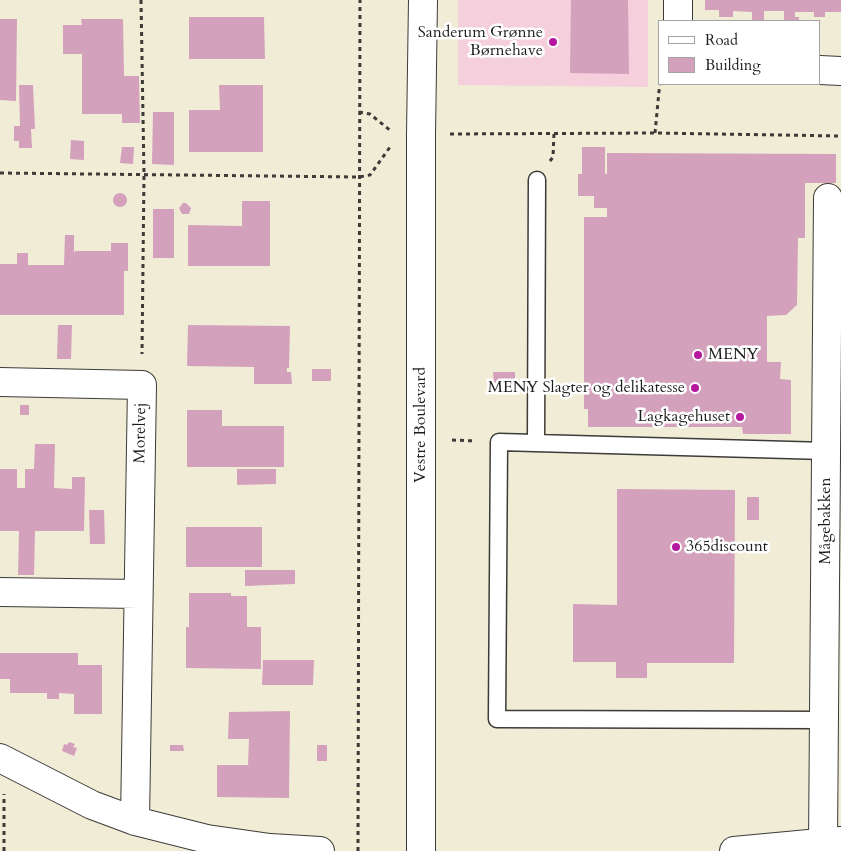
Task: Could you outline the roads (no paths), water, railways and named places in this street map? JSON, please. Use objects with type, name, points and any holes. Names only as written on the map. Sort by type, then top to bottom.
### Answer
[{"type":"street","name":"Vestre Boulevard","points":[[421,851],[421,438],[409,135],[423,0]]},
{"type":"street","points":[[678,0],[678,20]]},
{"type":"street","points":[[821,70],[841,71]]},
{"type":"street","name":"Mågebakken","points":[[734,851],[832,842],[828,198]]},
{"type":"street","name":"Morelvej","points":[[0,382],[142,385],[135,822]]},
{"type":"street","points":[[0,592],[138,594]]},
{"type":"street","points":[[2,759],[92,805],[135,822],[207,839],[270,848],[320,851]]},
{"type":"lane","points":[[536,443],[537,180]]},
{"type":"lane","points":[[830,725],[497,719],[499,442],[536,443],[831,466]]},
{"type":"place","name":"Sanderum Grønne Børnehave","points":[[553,42]]},
{"type":"place","name":"MENY","points":[[698,355]]},
{"type":"place","name":"MENY Slagter og delikatesse","points":[[695,388]]},
{"type":"place","name":"Lagkagehuset","points":[[740,417]]},
{"type":"place","name":"365discount","points":[[676,547]]}]
